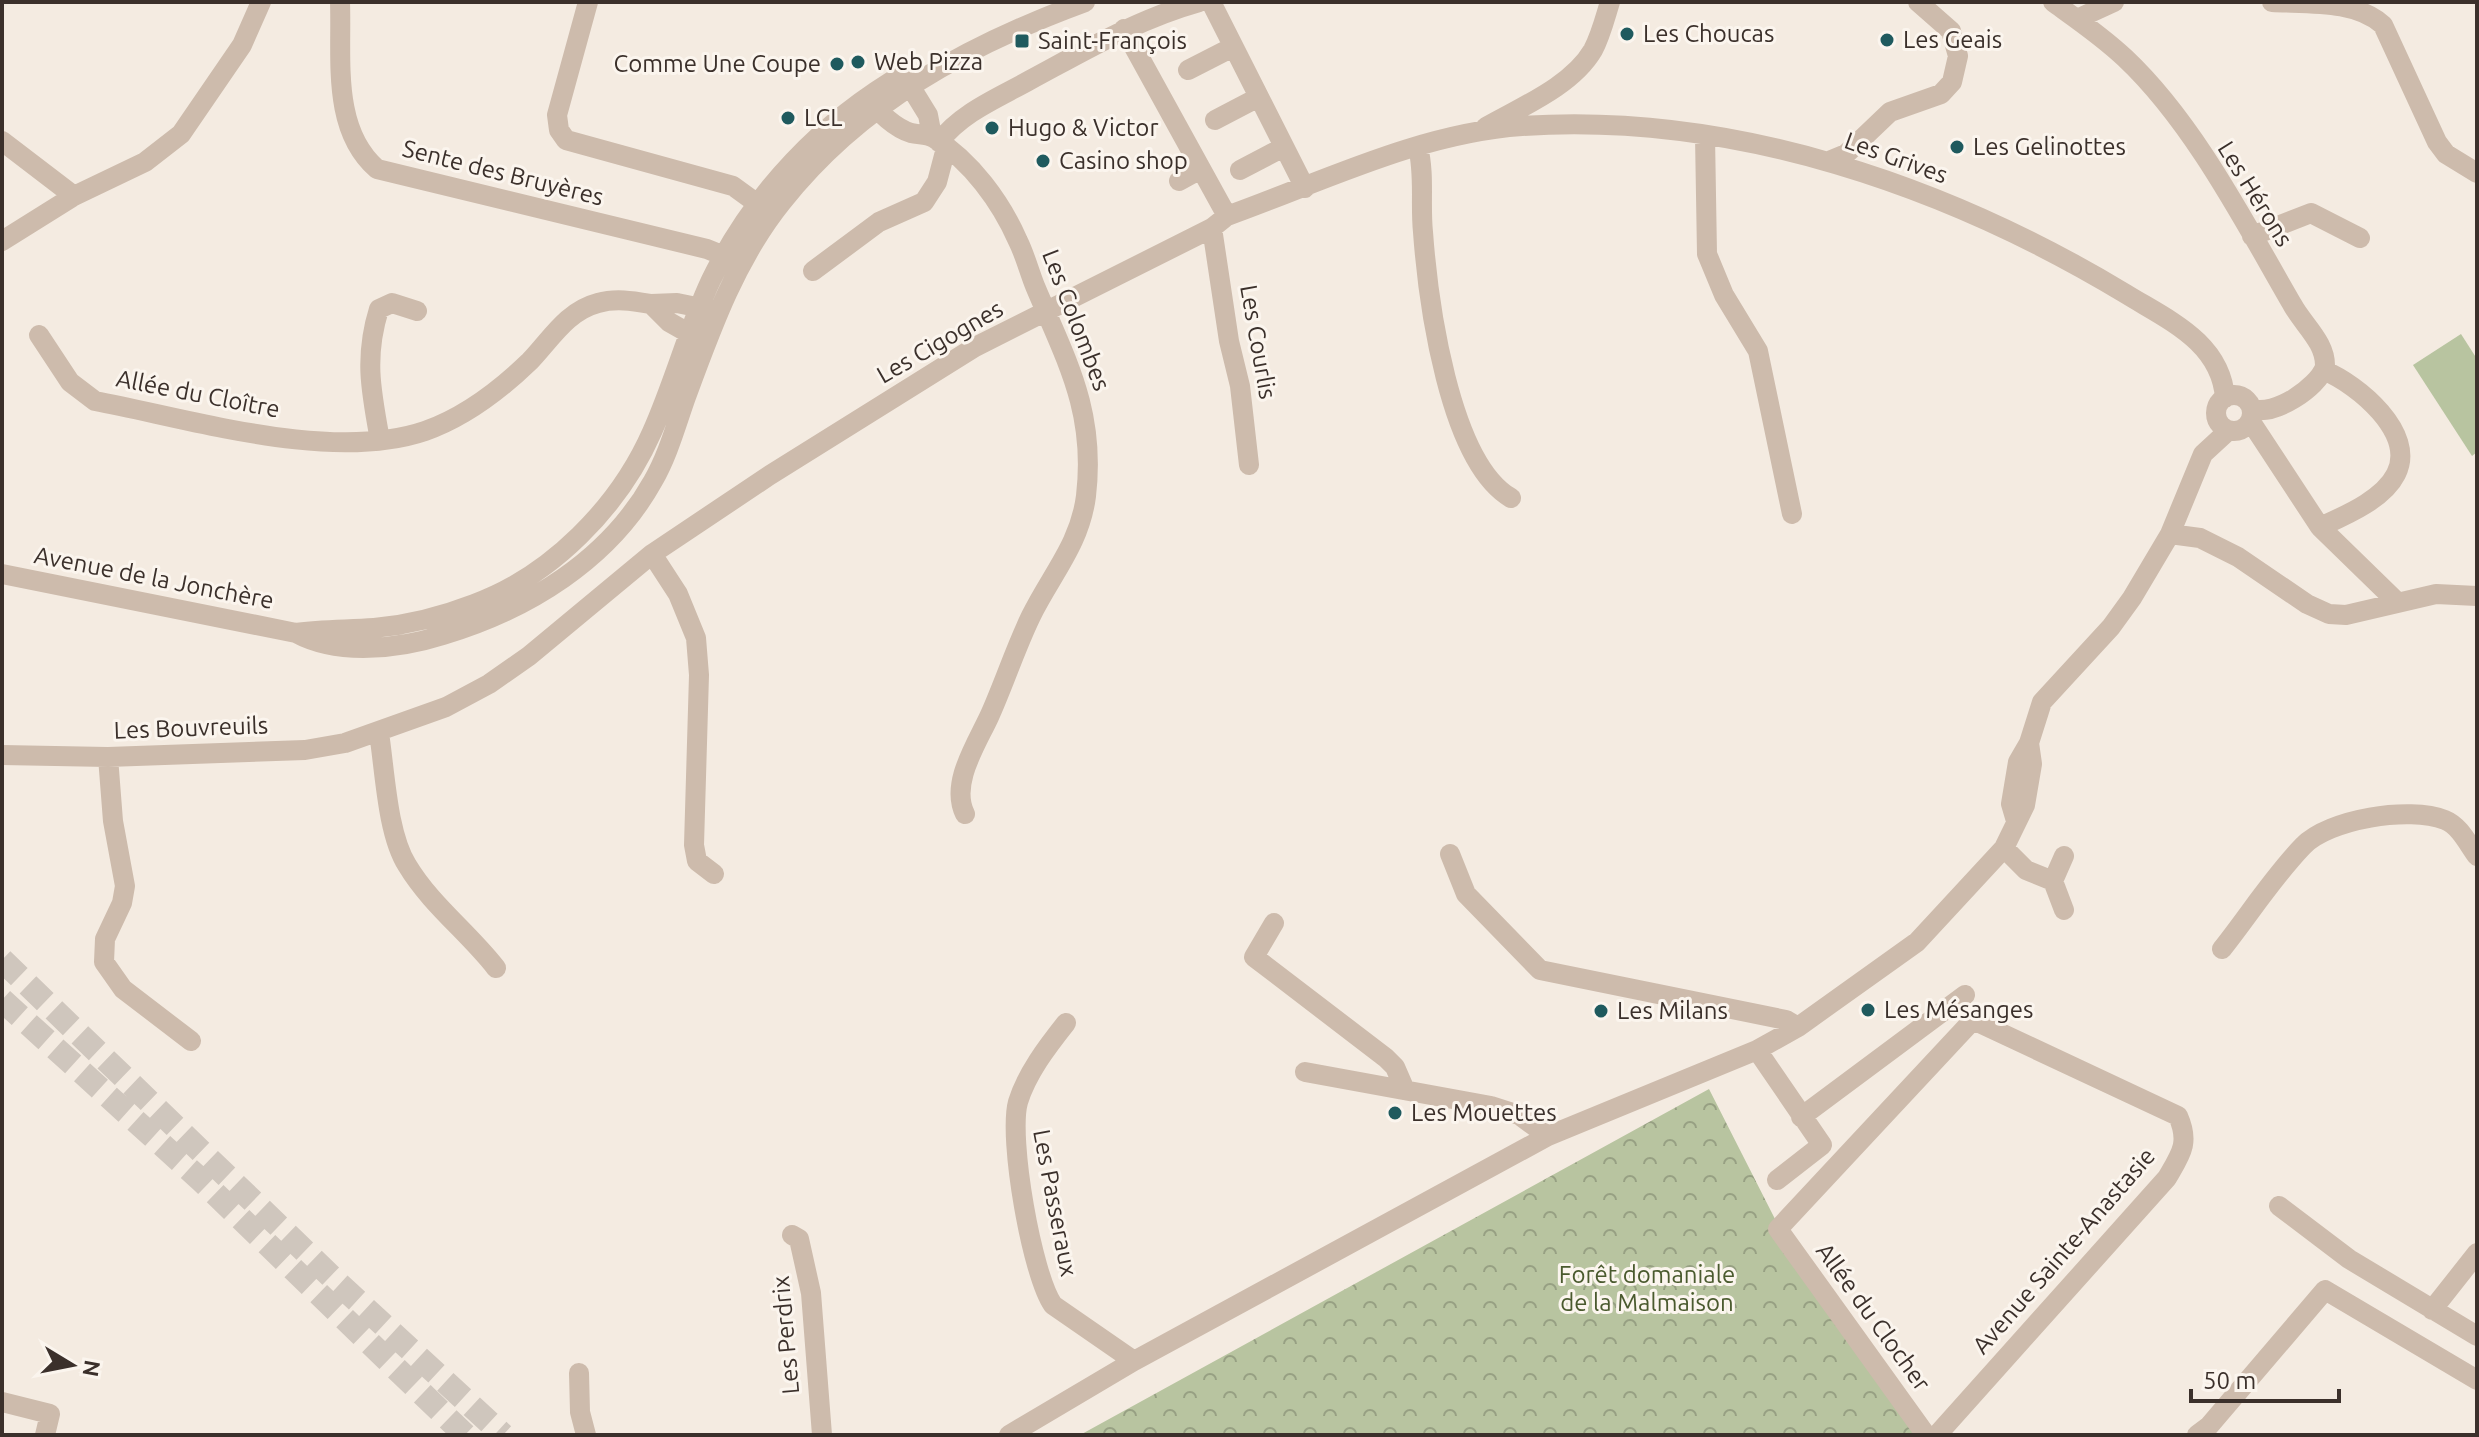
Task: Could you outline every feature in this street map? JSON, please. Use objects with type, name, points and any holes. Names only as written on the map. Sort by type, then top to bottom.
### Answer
[{"type":"street","points":[[2,241],[74,196],[145,162],[181,134],[242,45],[261,2]]},
{"type":"street","name":"Sente des Bruyères","points":[[340,2],[346,122],[354,145],[377,169],[733,260]]},
{"type":"street","points":[[588,2],[557,115],[559,130],[566,140],[733,186],[765,209]]},
{"type":"street","name":"Avenue de la Jonchère","points":[[2,574],[296,633],[379,628],[474,605],[507,590],[564,551],[607,504],[639,459],[733,260],[789,164],[906,80],[1047,2]]},
{"type":"street","name":"Avenue de la Jonchère","points":[[906,80],[1085,2]]},
{"type":"street","points":[[813,271],[879,222],[924,202],[937,182],[939,142],[963,117],[1124,29],[1158,14],[1199,2]]},
{"type":"street","points":[[1211,2],[1305,188]]},
{"type":"street","points":[[1479,132],[1563,81],[1582,64],[1599,37],[1610,2]]},
{"type":"street","points":[[1829,161],[1846,154],[1890,112],[1941,94],[1952,82],[1958,56],[1951,31],[1918,2]]},
{"type":"street","name":"Les Hérons","points":[[2053,2],[2126,59],[2158,94],[2319,343],[2326,358],[2325,371]]},
{"type":"street","points":[[2077,19],[2114,2]]},
{"type":"street","points":[[2272,2],[2346,7],[2373,16],[2383,25],[2437,142],[2446,154],[2477,173]]},
{"type":"street","points":[[1124,29],[1199,170],[1220,222]]},
{"type":"street","points":[[1188,70],[1233,47]]},
{"type":"street","name":"Les Colombes","points":[[906,80],[928,115],[939,142]]},
{"type":"street","points":[[1215,120],[1259,97]]},
{"type":"street","name":"Les Colombes","points":[[872,102],[909,133],[939,142],[974,173],[995,199],[1018,240],[1048,311],[1081,403],[1087,447],[1086,498],[1076,538],[1031,617],[974,747],[959,791],[965,814]]},
{"type":"street","name":"Les Grives","points":[[1479,132],[1522,126],[1641,127],[1705,136],[1829,161],[1964,210],[2062,256],[2199,342],[2220,369],[2225,398]]},
{"type":"street","name":"Les Cigognes","points":[[529,656],[652,554],[770,475],[975,347],[1220,222],[1418,147],[1479,132]]},
{"type":"street","points":[[1705,136],[1707,254],[1724,295],[1758,351],[1792,514]]},
{"type":"street","points":[[2,141],[74,196]]},
{"type":"street","points":[[1240,170],[1284,147]]},
{"type":"street","points":[[1418,147],[1422,165],[1426,263],[1452,405],[1474,459],[1497,489],[1511,498]]},
{"type":"street","points":[[1179,181],[1199,170]]},
{"type":"street","points":[[2252,236],[2311,213],[2360,238]]},
{"type":"street","name":"Les Courlis","points":[[1220,222],[1224,315],[1240,386],[1249,465]]},
{"type":"street","name":"Allée du Cloître","points":[[39,335],[70,382],[95,401],[296,439],[380,440],[424,431],[462,414],[502,387],[568,317],[595,303],[617,299],[710,309]]},
{"type":"street","points":[[380,440],[367,355],[371,334],[379,309],[392,303],[417,311]]},
{"type":"street","points":[[651,304],[698,339]]},
{"type":"street","points":[[1009,1435],[1134,1361],[1548,1136],[1757,1050],[1798,1027],[1917,942],[2004,848],[2025,805],[2032,764],[2029,743],[2042,702],[2111,627],[2170,534],[2203,454],[2228,431],[2241,430],[2252,415],[2274,410],[2325,371],[2362,392],[2391,424],[2400,452],[2398,472],[2391,482],[2353,510],[2320,527]]},
{"type":"street","points":[[2228,431],[2216,415],[2225,398],[2238,395],[2320,527],[2396,601]]},
{"type":"street","points":[[2170,534],[2200,538],[2238,557],[2307,604],[2329,614],[2346,615],[2436,594],[2477,596]]},
{"type":"street","points":[[652,554],[678,594],[696,638],[699,675],[694,845],[697,861],[714,874]]},
{"type":"street","name":"Les Bouvreuils","points":[[2,755],[108,757],[305,750],[379,733],[446,707],[489,684],[529,656]]},
{"type":"street","points":[[379,733],[396,835],[406,864],[443,912],[496,968]]},
{"type":"street","points":[[108,757],[113,821],[125,886],[122,903],[105,939],[104,962],[123,989],[191,1041]]},
{"type":"street","points":[[2222,949],[2305,844],[2331,828],[2379,816],[2430,817],[2456,827],[2477,856]]},
{"type":"street","points":[[2004,848],[2026,870],[2053,881]]},
{"type":"street","points":[[1450,854],[1466,894],[1540,970],[1786,1020],[1798,1027]]},
{"type":"street","points":[[2064,856],[2053,881],[2064,910]]},
{"type":"street","points":[[1274,923],[1254,957],[1386,1058],[1395,1067],[1405,1090]]},
{"type":"street","points":[[1801,1117],[1965,995]]},
{"type":"street","name":"Avenue Sainte-Anastasie","points":[[1778,1229],[1973,1020],[2178,1116],[2186,1133],[2181,1153],[2167,1178],[1937,1435]]},
{"type":"street","name":"Les Passeraux","points":[[1066,1023],[1024,1086],[1014,1121],[1035,1255],[1053,1305],[1134,1361]]},
{"type":"street","points":[[1757,1050],[1822,1145],[1777,1180]]},
{"type":"street","points":[[1305,1072],[1519,1115],[1548,1136]]},
{"type":"street","points":[[2279,1206],[2349,1259],[2477,1336]]},
{"type":"street","name":"Allée du Clocher","points":[[1778,1229],[1926,1435]]},
{"type":"street","name":"Les Perdrix","points":[[792,1235],[799,1239],[802,1247],[811,1293],[822,1435]]},
{"type":"street","points":[[2432,1310],[2477,1253]]},
{"type":"street","points":[[2208,1432],[2325,1290],[2477,1380]]},
{"type":"street","points":[[579,1373],[579,1399],[586,1435]]},
{"type":"street","points":[[2,1402],[50,1414],[45,1435]]},
{"type":"green space","points":[[2461,334],[2477,359],[2477,452],[2472,456],[2413,365]]},
{"type":"green space","name":"Forêt domaniale de la Malmaison","points":[[1709,1089],[1775,1219],[1915,1435],[1080,1435]]},
{"type":"tunnel","points":[[2,960],[339,1284],[503,1435]]},
{"type":"tunnel","points":[[2,1000],[202,1181],[465,1435]]},
{"type":"place","name":"Les Choucas","points":[[1627,34]]},
{"type":"place","name":"Les Geais","points":[[1887,40]]},
{"type":"place","name":"Saint-François","points":[[1022,41]]},
{"type":"place","name":"Web Pizza","points":[[858,62]]},
{"type":"place","name":"Comme Une Coupe","points":[[837,64]]},
{"type":"place","name":"LCL","points":[[788,118]]},
{"type":"place","name":"Hugo & Victor","points":[[992,128]]},
{"type":"place","name":"Les Gelinottes","points":[[1957,147]]},
{"type":"place","name":"Casino shop","points":[[1043,161]]},
{"type":"place","name":"Les Mésanges","points":[[1868,1010]]},
{"type":"place","name":"Les Milans","points":[[1601,1011]]},
{"type":"place","name":"Les Mouettes","points":[[1395,1113]]}]
